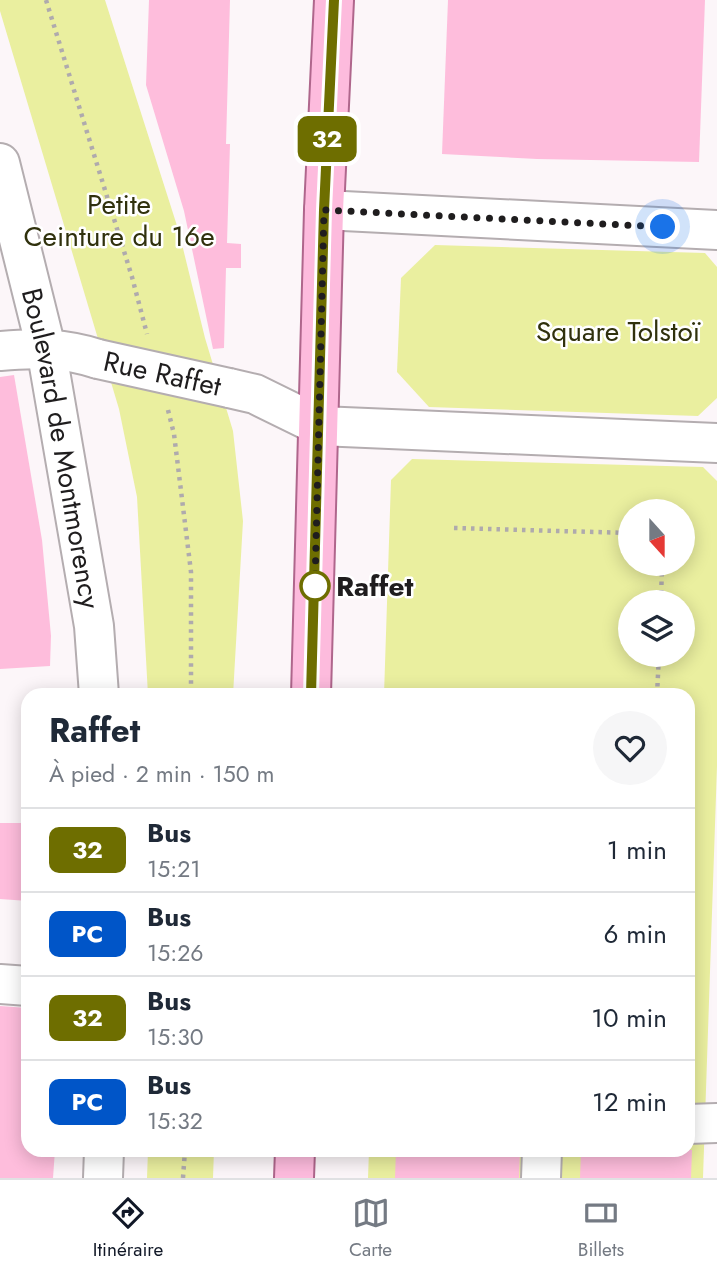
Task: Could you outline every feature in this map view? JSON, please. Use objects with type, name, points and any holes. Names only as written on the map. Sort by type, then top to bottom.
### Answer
[{"type":"main road","points":[[311,688],[324,210],[334,0]]},
{"type":"main road","points":[[294,1178],[295,1157]]},
{"type":"street","name":"Boulevard de Montmorency","points":[[0,163],[46,348],[94,626],[98,688]]},
{"type":"street","points":[[324,210],[717,230]]},
{"type":"street","name":"Rue Raffet","points":[[0,351],[46,348],[81,353],[255,394],[320,426]]},
{"type":"street","points":[[320,426],[717,443]]},
{"type":"street","points":[[0,984],[21,986]]},
{"type":"street","points":[[695,1124],[717,1123]]},
{"type":"street","points":[[103,1178],[104,1157]]},
{"type":"street","points":[[541,1178],[542,1157]]},
{"type":"path","points":[[454,528],[618,533]]},
{"type":"path","points":[[657,688],[658,667]]},
{"type":"path","points":[[183,1178],[184,1157]]},
{"type":"green space","name":"Petite Ceinture du 16e","points":[[0,0],[105,0],[179,232],[205,338],[233,431],[243,521],[233,688],[148,688],[137,497],[119,409],[0,11]]},
{"type":"green space","name":"Square Tolstoï","points":[[435,245],[705,253],[717,267],[717,398],[698,416],[429,407],[397,372],[401,278]]},
{"type":"green space","points":[[412,459],[703,467],[717,481],[717,766],[703,1178],[368,1178],[369,1157],[695,1157],[695,688],[384,688],[391,480]]},
{"type":"green space","points":[[148,1157],[214,1157],[213,1178],[147,1178]]},
{"type":"building","points":[[149,0],[230,0],[226,144],[230,144],[227,243],[241,244],[241,268],[226,268],[224,348],[213,349],[184,211],[146,85]]},
{"type":"building","points":[[448,0],[705,0],[699,162],[442,154]]},
{"type":"building","points":[[14,375],[42,540],[51,636],[50,666],[0,669],[0,377]]},
{"type":"building","points":[[0,823],[21,823],[21,900],[0,899]]},
{"type":"building","points":[[0,1006],[21,1008],[21,1157],[54,1157],[53,1178],[0,1178]]},
{"type":"building","points":[[396,1157],[520,1157],[519,1178],[395,1178]]},
{"type":"building","points":[[581,1157],[692,1157],[691,1178],[580,1178]]},
{"type":"bus line","name":"32","points":[[311,688],[324,210],[334,0]]},
{"type":"place","name":"Raffet","points":[[315,586]]},
{"type":"route","points":[[315,586],[324,210],[663,227]]}]
